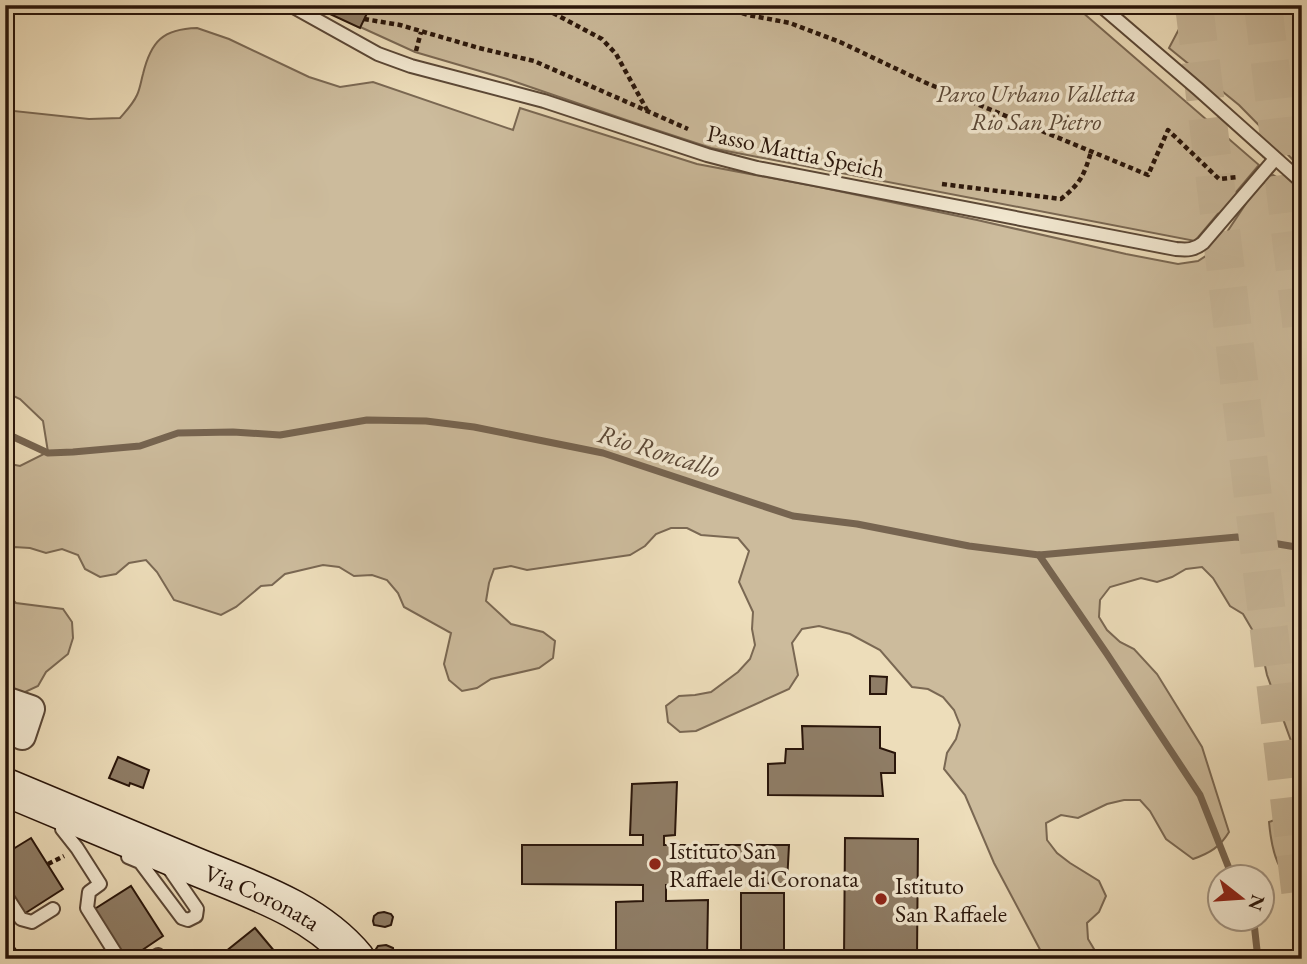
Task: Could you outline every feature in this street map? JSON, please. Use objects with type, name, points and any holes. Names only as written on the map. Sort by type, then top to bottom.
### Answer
[{"type":"street","points":[[5,700],[31,709],[22,736]]},
{"type":"street","name":"Via Coronata","points":[[5,787],[278,901],[326,929],[343,943],[356,959]]},
{"type":"lane","name":"Passo Mattia Speich","points":[[290,5],[378,54],[544,101],[707,155],[757,168],[1176,249],[1188,250],[1203,243],[1275,159]]},
{"type":"lane","points":[[1100,5],[1302,182]]},
{"type":"lane","points":[[90,841],[57,827],[77,848],[100,884],[89,892],[87,908],[119,959]]},
{"type":"lane","name":"Via Coronata","points":[[115,851],[140,862],[182,918],[193,918],[197,912],[195,905],[158,851]]},
{"type":"lane","points":[[5,894],[22,919],[32,922],[53,909]]},
{"type":"path","points":[[538,5],[602,39],[616,54],[647,110]]},
{"type":"path","points":[[718,5],[748,15],[790,23],[840,42],[924,82],[1148,175],[1168,130],[1219,179],[1244,176],[1258,180]]},
{"type":"path","points":[[365,19],[400,25],[534,61],[692,130]]},
{"type":"path","points":[[938,184],[1061,199],[1076,187],[1091,152]]},
{"type":"green space","name":"Parco Urbano Valletta Rio San Pietro","points":[[312,5],[1074,5],[1259,165],[1195,241],[711,148],[507,79],[415,52]]},
{"type":"green space","points":[[1182,5],[1302,5],[1302,169],[1239,105],[1169,48],[1188,12]]},
{"type":"green space","points":[[197,28],[229,39],[309,77],[340,87],[373,82],[513,130],[520,108],[697,164],[819,187],[1178,264],[1198,261],[1215,250],[1255,190],[1273,175],[1285,182],[1302,196],[1302,771],[1267,675],[1260,643],[1243,614],[1230,606],[1213,578],[1202,567],[1186,569],[1157,582],[1141,578],[1110,587],[1100,600],[1099,617],[1107,630],[1120,642],[1134,649],[1157,674],[1202,747],[1229,832],[1214,849],[1193,859],[1166,839],[1150,811],[1140,800],[1107,804],[1078,818],[1061,815],[1046,823],[1047,840],[1057,853],[1099,881],[1106,896],[1099,912],[1087,923],[1088,939],[1100,959],[1045,959],[994,863],[965,795],[944,769],[947,753],[956,739],[960,725],[954,710],[943,697],[928,689],[912,687],[880,650],[850,634],[819,626],[802,629],[792,643],[798,675],[789,689],[696,731],[680,732],[668,722],[666,706],[679,696],[711,692],[738,672],[750,659],[755,645],[753,612],[739,582],[749,551],[738,538],[701,535],[687,528],[671,528],[656,534],[645,546],[630,555],[527,570],[511,566],[494,569],[486,601],[511,624],[543,632],[555,641],[553,658],[539,668],[491,679],[477,688],[462,691],[449,680],[444,664],[451,633],[404,607],[398,593],[387,580],[372,575],[354,576],[339,567],[323,565],[285,574],[272,585],[261,586],[236,607],[221,615],[174,600],[157,572],[146,560],[129,563],[116,574],[100,577],[85,569],[78,555],[62,549],[46,553],[30,548],[5,549],[5,463],[20,466],[48,452],[43,421],[20,399],[5,392],[5,110],[89,119],[120,118],[137,95],[150,53],[160,39],[175,31]]},
{"type":"green space","points":[[5,592],[16,603],[63,609],[72,622],[73,638],[68,654],[46,672],[38,686],[23,693],[5,687]]},
{"type":"green space","points":[[1302,809],[1302,896],[1282,871],[1272,844],[1269,822]]},
{"type":"building","points":[[315,5],[371,5],[360,28]]},
{"type":"building","points":[[870,676],[887,677],[886,694],[870,694]]},
{"type":"building","points":[[5,707],[16,711],[5,742]]},
{"type":"building","points":[[802,726],[880,727],[880,748],[895,753],[895,773],[881,773],[883,796],[768,795],[768,764],[785,763],[786,749],[803,749]]},
{"type":"building","points":[[118,757],[149,770],[143,788],[109,778]]},
{"type":"building","name":"Istituto San Raffaele di Coronata","points":[[677,782],[675,835],[664,836],[664,845],[789,845],[787,883],[666,885],[666,901],[708,900],[707,959],[616,959],[616,902],[643,901],[643,885],[522,884],[522,845],[643,845],[643,835],[630,835],[632,784]]},
{"type":"building","points":[[31,838],[63,889],[24,914],[5,886],[5,854]]},
{"type":"building","name":"Istituto San Raffaele","points":[[845,838],[918,839],[917,959],[844,959]]},
{"type":"building","points":[[131,886],[163,936],[129,959],[124,959],[93,910]]},
{"type":"building","points":[[741,893],[784,893],[784,959],[741,959]]},
{"type":"building","points":[[384,912],[393,917],[391,925],[374,925],[374,916]]},
{"type":"building","points":[[255,928],[281,959],[222,959],[220,956]]},
{"type":"building","points":[[5,935],[16,950],[5,957]]},
{"type":"building","points":[[378,946],[393,948],[394,957],[376,958]]},
{"type":"waterway","name":"Rio Roncallo","points":[[5,433],[48,453],[140,446],[178,433],[280,435],[367,420],[426,421],[474,427],[603,453],[793,516],[857,524],[969,546],[1039,555],[1237,537],[1302,548]]},
{"type":"waterway","points":[[1039,555],[1200,795],[1226,862]]},
{"type":"waterway","points":[[1255,932],[1258,959]]},
{"type":"tunnel","points":[[1194,5],[1302,906]]},
{"type":"tunnel","points":[[1263,5],[1302,330]]},
{"type":"place","name":"Istituto San Raffaele di Coronata","points":[[655,864]]},
{"type":"place","name":"Istituto San Raffaele","points":[[881,899]]}]
